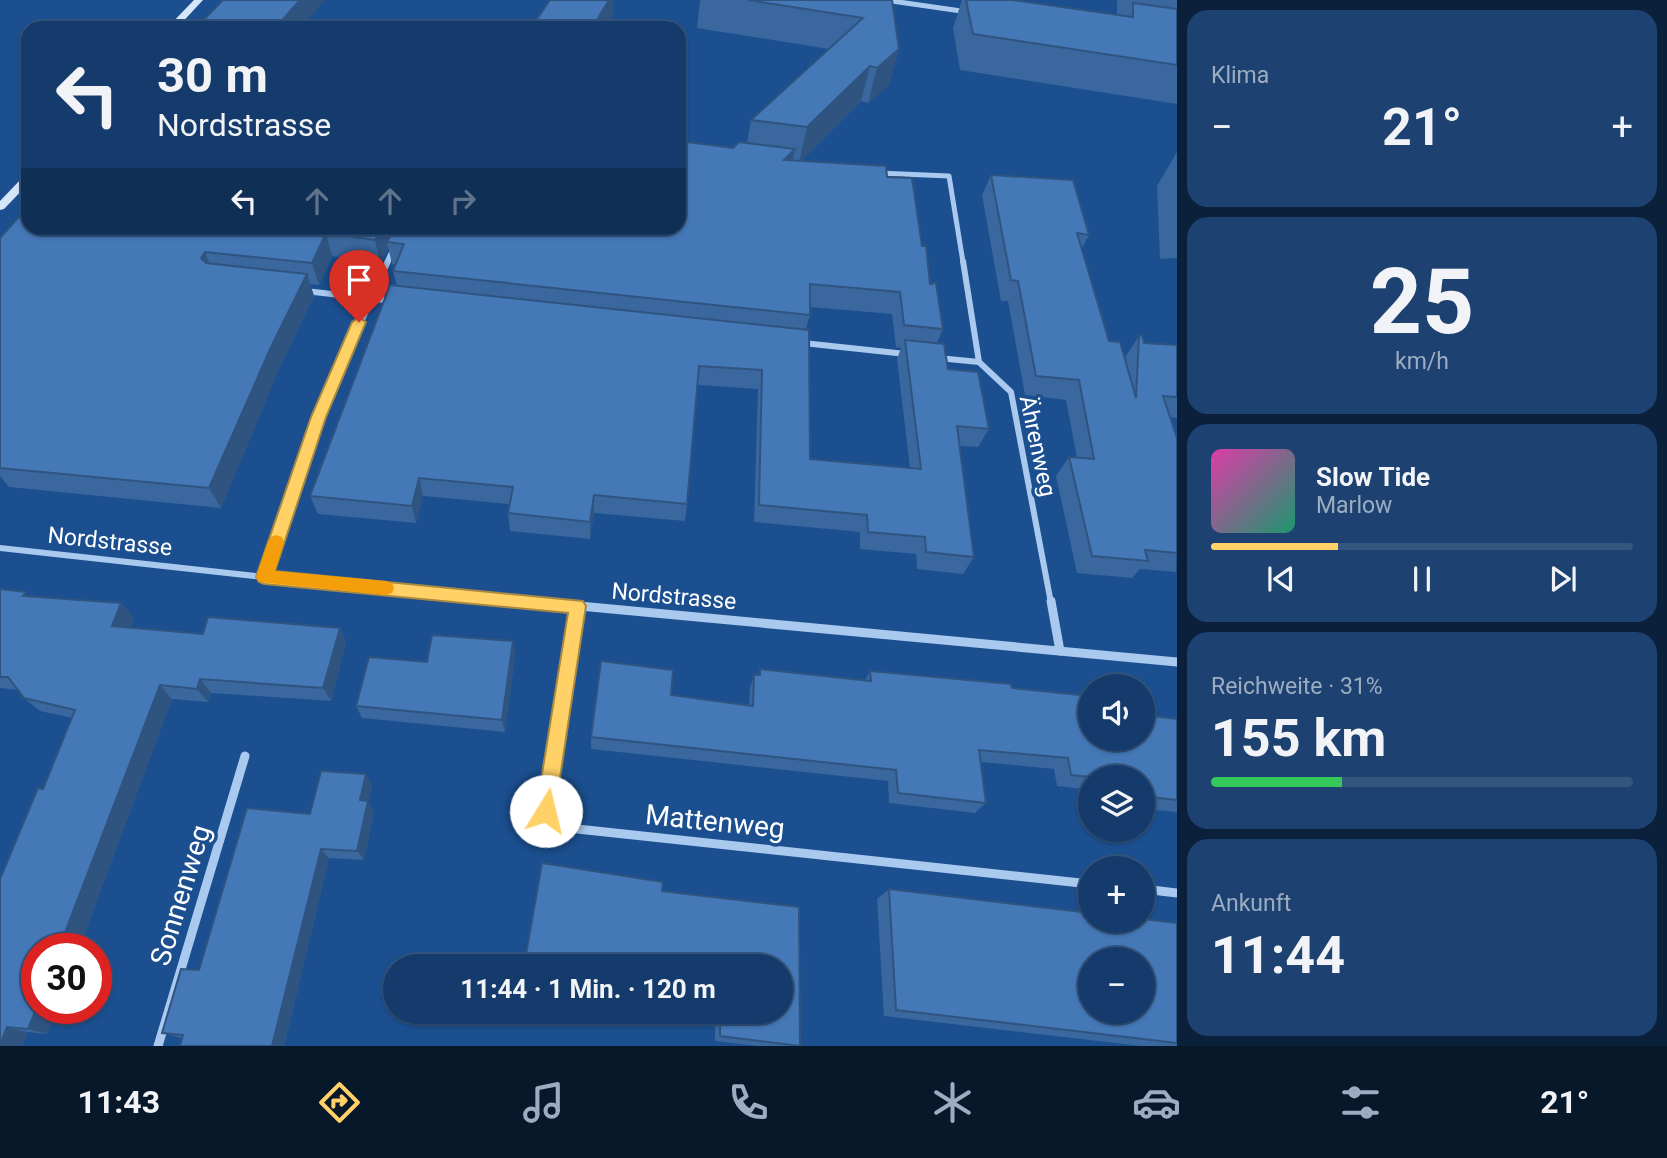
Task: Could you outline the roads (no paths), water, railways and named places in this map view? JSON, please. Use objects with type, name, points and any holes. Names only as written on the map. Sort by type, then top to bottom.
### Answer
[{"type":"main road","points":[[179,21],[199,0]]},
{"type":"main road","points":[[0,207],[21,185]]},
{"type":"street","points":[[885,0],[979,14]]},
{"type":"street","points":[[867,172],[949,176],[979,362],[924,356]]},
{"type":"street","points":[[264,577],[318,417],[397,239]]},
{"type":"street","points":[[292,289],[397,301]]},
{"type":"street","points":[[799,343],[910,355]]},
{"type":"street","name":"Ährenweg","points":[[979,362],[1011,392],[1060,651]]},
{"type":"street","name":"Nordstrasse","points":[[0,548],[264,577],[1177,662]]},
{"type":"street","name":"Mattenweg","points":[[577,606],[546,811],[568,828],[1078,883]]},
{"type":"street","name":"Sonnenweg","points":[[158,1046],[245,756]]},
{"type":"street","points":[[1155,890],[1177,893]]}]
